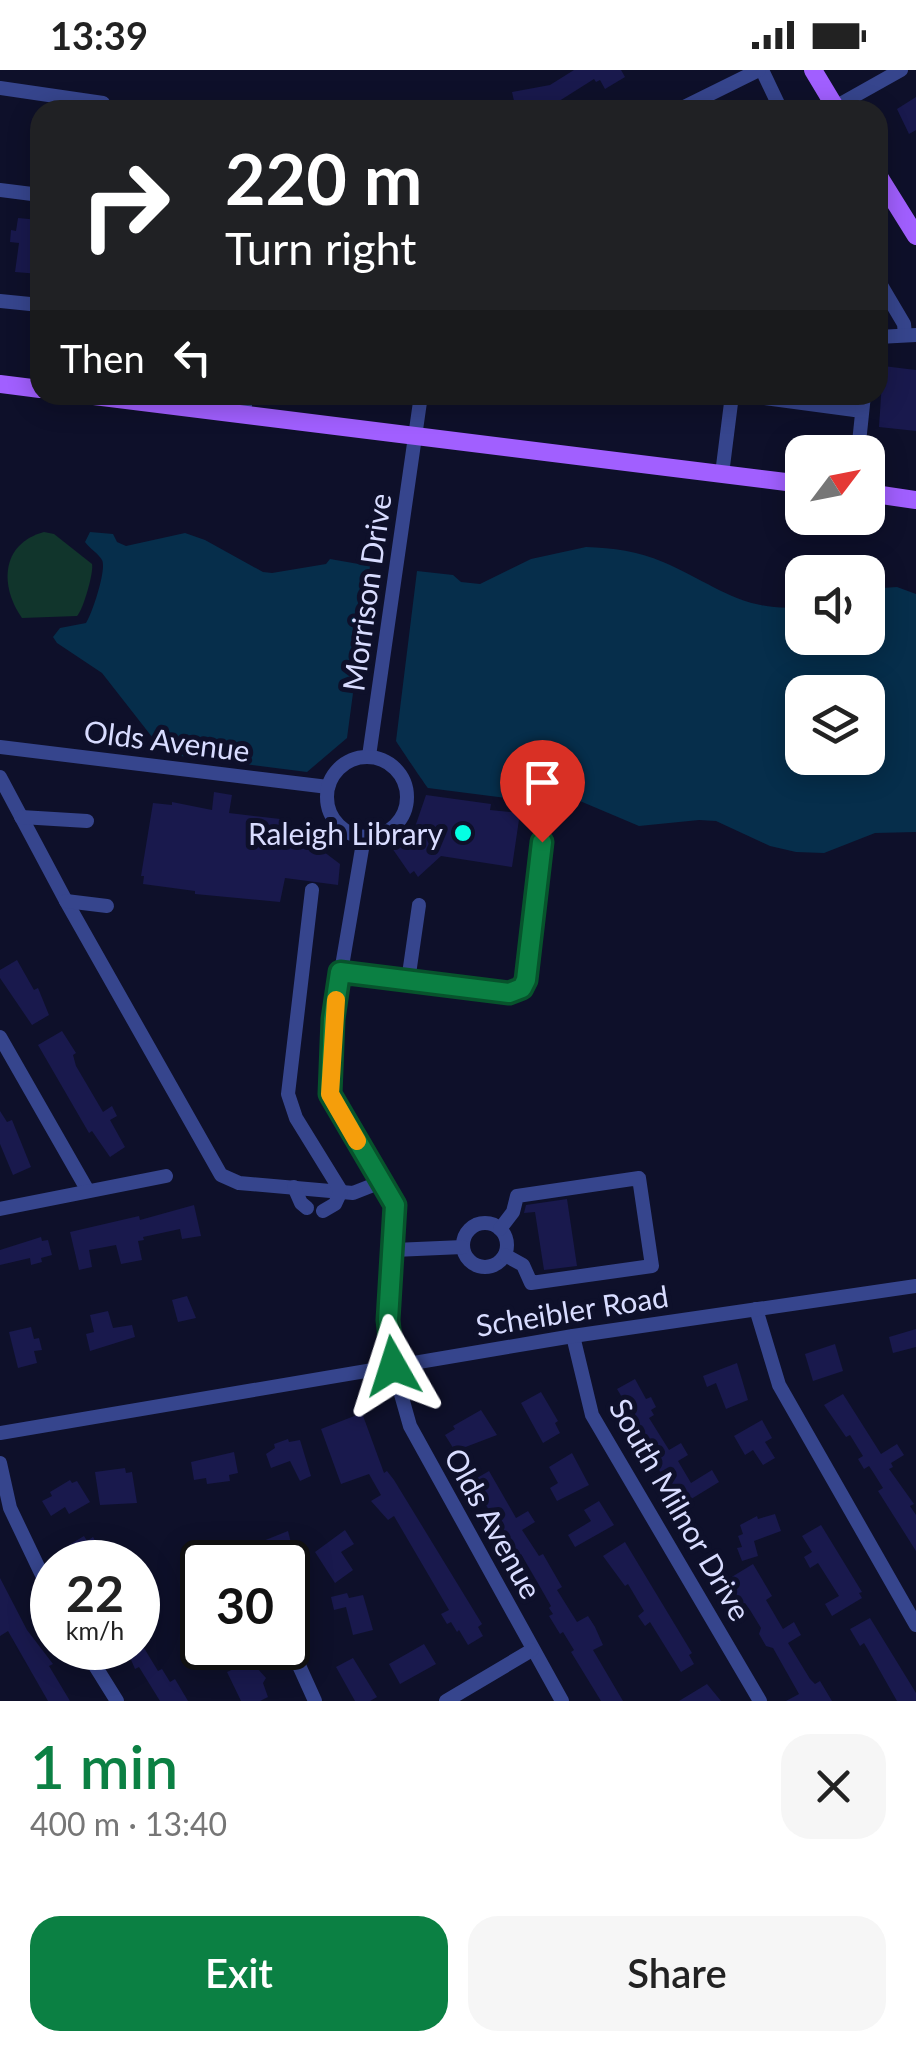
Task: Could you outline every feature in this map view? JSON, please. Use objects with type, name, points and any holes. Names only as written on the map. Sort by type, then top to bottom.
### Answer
[{"type":"main road","points":[[813,70],[831,100]]},
{"type":"main road","points":[[888,191],[916,236]]},
{"type":"main road","points":[[0,384],[30,388]]},
{"type":"main road","points":[[167,405],[785,482]]},
{"type":"main road","points":[[885,495],[916,500]]},
{"type":"street","points":[[698,100],[760,70],[775,100]]},
{"type":"street","points":[[850,100],[901,70]]},
{"type":"street","points":[[0,88],[82,100]]},
{"type":"street","points":[[0,190],[30,194]]},
{"type":"street","points":[[888,297],[910,335]]},
{"type":"street","points":[[0,301],[30,304]]},
{"type":"street","points":[[244,415],[245,405]]},
{"type":"street","name":"Morrison Drive","points":[[369,756],[420,405]]},
{"type":"street","points":[[722,474],[731,405]]},
{"type":"street","points":[[817,405],[862,411]]},
{"type":"street","points":[[860,435],[863,405]]},
{"type":"street","name":"Olds Avenue","points":[[0,747],[328,787]]},
{"type":"street","points":[[369,756],[392,765],[406,786],[407,799],[404,812],[388,831],[364,837],[339,826],[331,814],[328,787],[343,764],[369,756]]},
{"type":"street","points":[[0,777],[222,1175],[239,1183],[353,1193],[381,1182]]},
{"type":"street","points":[[21,817],[87,821]]},
{"type":"street","points":[[364,837],[333,1019],[330,1094],[395,1205],[388,1320],[393,1366]]},
{"type":"street","points":[[340,972],[509,993],[522,988],[542,842]]},
{"type":"street","points":[[312,890],[288,1094],[296,1118],[341,1191]]},
{"type":"street","points":[[66,901],[107,906]]},
{"type":"street","points":[[408,981],[419,905]]},
{"type":"street","points":[[0,1037],[88,1191]]},
{"type":"street","points":[[0,1209],[166,1176]]},
{"type":"street","points":[[500,1230],[514,1212],[517,1196],[639,1178],[652,1266],[531,1282],[523,1265],[505,1255]]},
{"type":"street","points":[[294,1187],[300,1203],[307,1208]]},
{"type":"street","points":[[324,1211],[336,1204],[341,1191]]},
{"type":"street","points":[[488,1224],[500,1230],[506,1242],[505,1255],[495,1265],[481,1267],[468,1260],[462,1248],[465,1234],[475,1225],[488,1224]]},
{"type":"street","points":[[394,1250],[462,1248]]},
{"type":"street","name":"Scheibler Road","points":[[0,1434],[572,1336],[916,1286]]},
{"type":"street","points":[[756,1310],[778,1386],[916,1625]]},
{"type":"street","name":"South Milnor Drive","points":[[572,1336],[592,1415],[760,1701]]},
{"type":"street","name":"Olds Avenue","points":[[393,1366],[410,1426],[562,1701]]},
{"type":"street","points":[[0,1463],[10,1508],[30,1550]]},
{"type":"street","points":[[446,1701],[532,1650]]},
{"type":"street","points":[[98,1670],[117,1701]]},
{"type":"street","points":[[301,1670],[315,1701]]},
{"type":"green space","points":[[44,532],[54,534],[92,564],[88,591],[77,616],[22,618],[15,606],[8,580],[12,556],[19,546]]},
{"type":"water","points":[[90,532],[113,534],[117,542],[126,546],[185,533],[263,572],[326,564],[330,559],[370,566],[347,738],[307,772],[181,756],[156,742],[102,673],[53,637],[60,628],[86,623],[95,601],[103,565],[85,542]]},
{"type":"water","points":[[586,547],[644,555],[745,601],[785,608],[785,655],[885,655],[885,588],[897,587],[916,594],[916,832],[875,833],[824,853],[796,852],[770,846],[716,821],[639,826],[561,793],[544,795],[538,802],[428,788],[396,741],[417,571],[453,575],[461,582],[480,584],[531,559]]},
{"type":"building","points":[[574,70],[621,70],[625,77],[605,89],[600,80],[594,79],[561,100],[514,100],[512,92],[550,85]]},
{"type":"building","points":[[916,97],[916,130],[909,134],[897,109]]},
{"type":"building","points":[[18,218],[30,219],[30,273],[15,272],[19,243],[10,242],[11,230],[16,231]]},
{"type":"building","points":[[888,367],[916,370],[916,431],[879,427],[880,405],[888,405]]},
{"type":"building","points":[[214,792],[232,795],[229,813],[289,820],[287,834],[303,836],[340,864],[338,885],[285,878],[280,902],[195,894],[143,884],[153,803],[172,802],[212,810]]},
{"type":"building","name":"Raleigh Library","points":[[426,795],[491,804],[490,810],[520,813],[512,867],[441,856],[418,877],[414,871],[410,874],[392,848],[415,827]]},
{"type":"building","points":[[17,960],[34,990],[38,988],[49,1015],[32,1025],[0,978],[0,970]]},
{"type":"building","points":[[62,1031],[76,1053],[76,1066],[103,1112],[112,1106],[117,1116],[110,1120],[125,1147],[110,1157],[92,1131],[89,1133],[38,1045]]},
{"type":"building","points":[[0,1111],[7,1122],[12,1120],[31,1167],[13,1175],[0,1144]]},
{"type":"building","points":[[567,1199],[577,1266],[544,1270],[535,1212],[524,1213],[526,1205]]},
{"type":"building","points":[[194,1205],[201,1236],[182,1239],[180,1229],[143,1237],[138,1241],[142,1260],[121,1264],[116,1245],[89,1250],[92,1267],[79,1270],[70,1232],[139,1216],[140,1220]]},
{"type":"building","points":[[41,1237],[42,1241],[48,1240],[52,1255],[41,1258],[42,1262],[31,1265],[30,1258],[0,1265],[0,1250]]},
{"type":"building","points":[[187,1296],[196,1318],[178,1322],[172,1300]]},
{"type":"building","points":[[108,1311],[113,1328],[132,1325],[135,1337],[90,1351],[86,1334],[94,1332],[90,1315]]},
{"type":"building","points":[[31,1327],[42,1350],[34,1351],[37,1363],[18,1368],[9,1332]]},
{"type":"building","points":[[916,1329],[916,1347],[893,1353],[889,1337]]},
{"type":"building","points":[[835,1344],[843,1371],[813,1381],[805,1354]]},
{"type":"building","points":[[737,1363],[748,1400],[726,1409],[716,1383],[707,1387],[703,1376]]},
{"type":"building","points":[[635,1379],[646,1399],[651,1397],[656,1407],[649,1418],[669,1450],[681,1443],[688,1455],[678,1461],[691,1483],[712,1470],[719,1482],[683,1504],[648,1454],[642,1439],[646,1437],[617,1389]]},
{"type":"building","points":[[541,1392],[558,1421],[555,1423],[560,1433],[543,1443],[521,1403]]},
{"type":"building","points":[[843,1394],[881,1454],[897,1444],[904,1455],[891,1463],[893,1467],[889,1469],[914,1504],[910,1506],[916,1515],[916,1551],[878,1491],[883,1488],[873,1472],[869,1466],[864,1469],[858,1459],[863,1456],[850,1435],[846,1437],[824,1405]]},
{"type":"building","points":[[481,1410],[497,1435],[455,1451],[445,1435]]},
{"type":"building","points":[[362,1413],[384,1473],[387,1471],[394,1480],[482,1624],[478,1627],[483,1636],[468,1645],[459,1630],[451,1622],[447,1624],[441,1614],[449,1610],[394,1516],[388,1520],[371,1501],[381,1495],[369,1474],[341,1484],[321,1429]]},
{"type":"building","points":[[762,1420],[772,1438],[765,1442],[775,1458],[763,1465],[753,1450],[745,1455],[734,1436]]},
{"type":"building","points":[[300,1440],[311,1476],[300,1481],[290,1461],[271,1468],[266,1454],[275,1448],[274,1444]]},
{"type":"building","points":[[234,1452],[238,1473],[229,1475],[230,1481],[207,1484],[206,1478],[194,1480],[191,1462]]},
{"type":"building","points":[[572,1453],[589,1485],[557,1501],[550,1488],[558,1483],[549,1467]]},
{"type":"building","points":[[125,1468],[126,1473],[132,1472],[137,1503],[100,1505],[95,1472]]},
{"type":"building","points":[[489,1471],[516,1518],[528,1511],[535,1522],[522,1530],[539,1556],[543,1554],[562,1587],[557,1590],[577,1622],[588,1616],[595,1627],[603,1645],[593,1650],[623,1701],[601,1701],[563,1632],[560,1634],[549,1616],[553,1614],[551,1606],[472,1481]]},
{"type":"building","points":[[70,1480],[77,1481],[90,1502],[69,1514],[65,1507],[51,1516],[42,1501]]},
{"type":"building","points":[[599,1501],[614,1525],[575,1547],[568,1535],[591,1521],[584,1510]]},
{"type":"building","points":[[775,1514],[781,1531],[754,1541],[758,1556],[742,1561],[737,1548],[742,1547],[740,1525],[757,1516],[758,1519]]},
{"type":"building","points":[[821,1525],[862,1592],[862,1598],[832,1616],[825,1604],[839,1596],[818,1563],[810,1568],[804,1557],[812,1552],[802,1536]]},
{"type":"building","points":[[345,1530],[354,1544],[341,1552],[353,1570],[335,1583],[315,1552]]},
{"type":"building","points":[[288,1531],[290,1540],[266,1540]]},
{"type":"building","points":[[625,1542],[692,1653],[689,1655],[694,1664],[681,1672],[650,1622],[645,1626],[638,1616],[644,1611],[628,1584],[625,1586],[603,1556]]},
{"type":"building","points":[[753,1564],[772,1596],[766,1600],[783,1629],[794,1622],[801,1635],[788,1643],[810,1679],[815,1684],[820,1681],[832,1701],[786,1701],[799,1694],[773,1648],[766,1646],[759,1634],[761,1628],[750,1610],[732,1587],[730,1578]]},
{"type":"building","points":[[0,1578],[30,1634],[30,1670],[8,1631],[0,1636]]},
{"type":"building","points":[[347,1593],[349,1598],[363,1595],[373,1630],[353,1635],[346,1607],[334,1610],[331,1597]]},
{"type":"building","points":[[870,1618],[916,1693],[916,1701],[897,1701],[864,1643],[860,1646],[850,1629]]},
{"type":"building","points":[[424,1644],[436,1664],[400,1684],[389,1664]]},
{"type":"building","points":[[353,1658],[377,1697],[370,1701],[355,1701],[336,1667]]},
{"type":"building","points":[[162,1669],[170,1682],[175,1679],[188,1701],[160,1701],[141,1670]]},
{"type":"building","points":[[30,1670],[51,1670],[70,1701],[48,1701]]},
{"type":"building","points":[[259,1670],[266,1678],[263,1683],[268,1697],[241,1701],[227,1672]]},
{"type":"building","points":[[707,1684],[721,1701],[679,1701]]},
{"type":"slow traffic","points":[[336,1000],[330,1094],[357,1141]]},
{"type":"place","name":"Raleigh Library","points":[[463,833]]},
{"type":"route","points":[[393,1366],[388,1320],[395,1205],[330,1094],[333,1019],[340,972],[509,993],[522,988],[542,842]]}]
